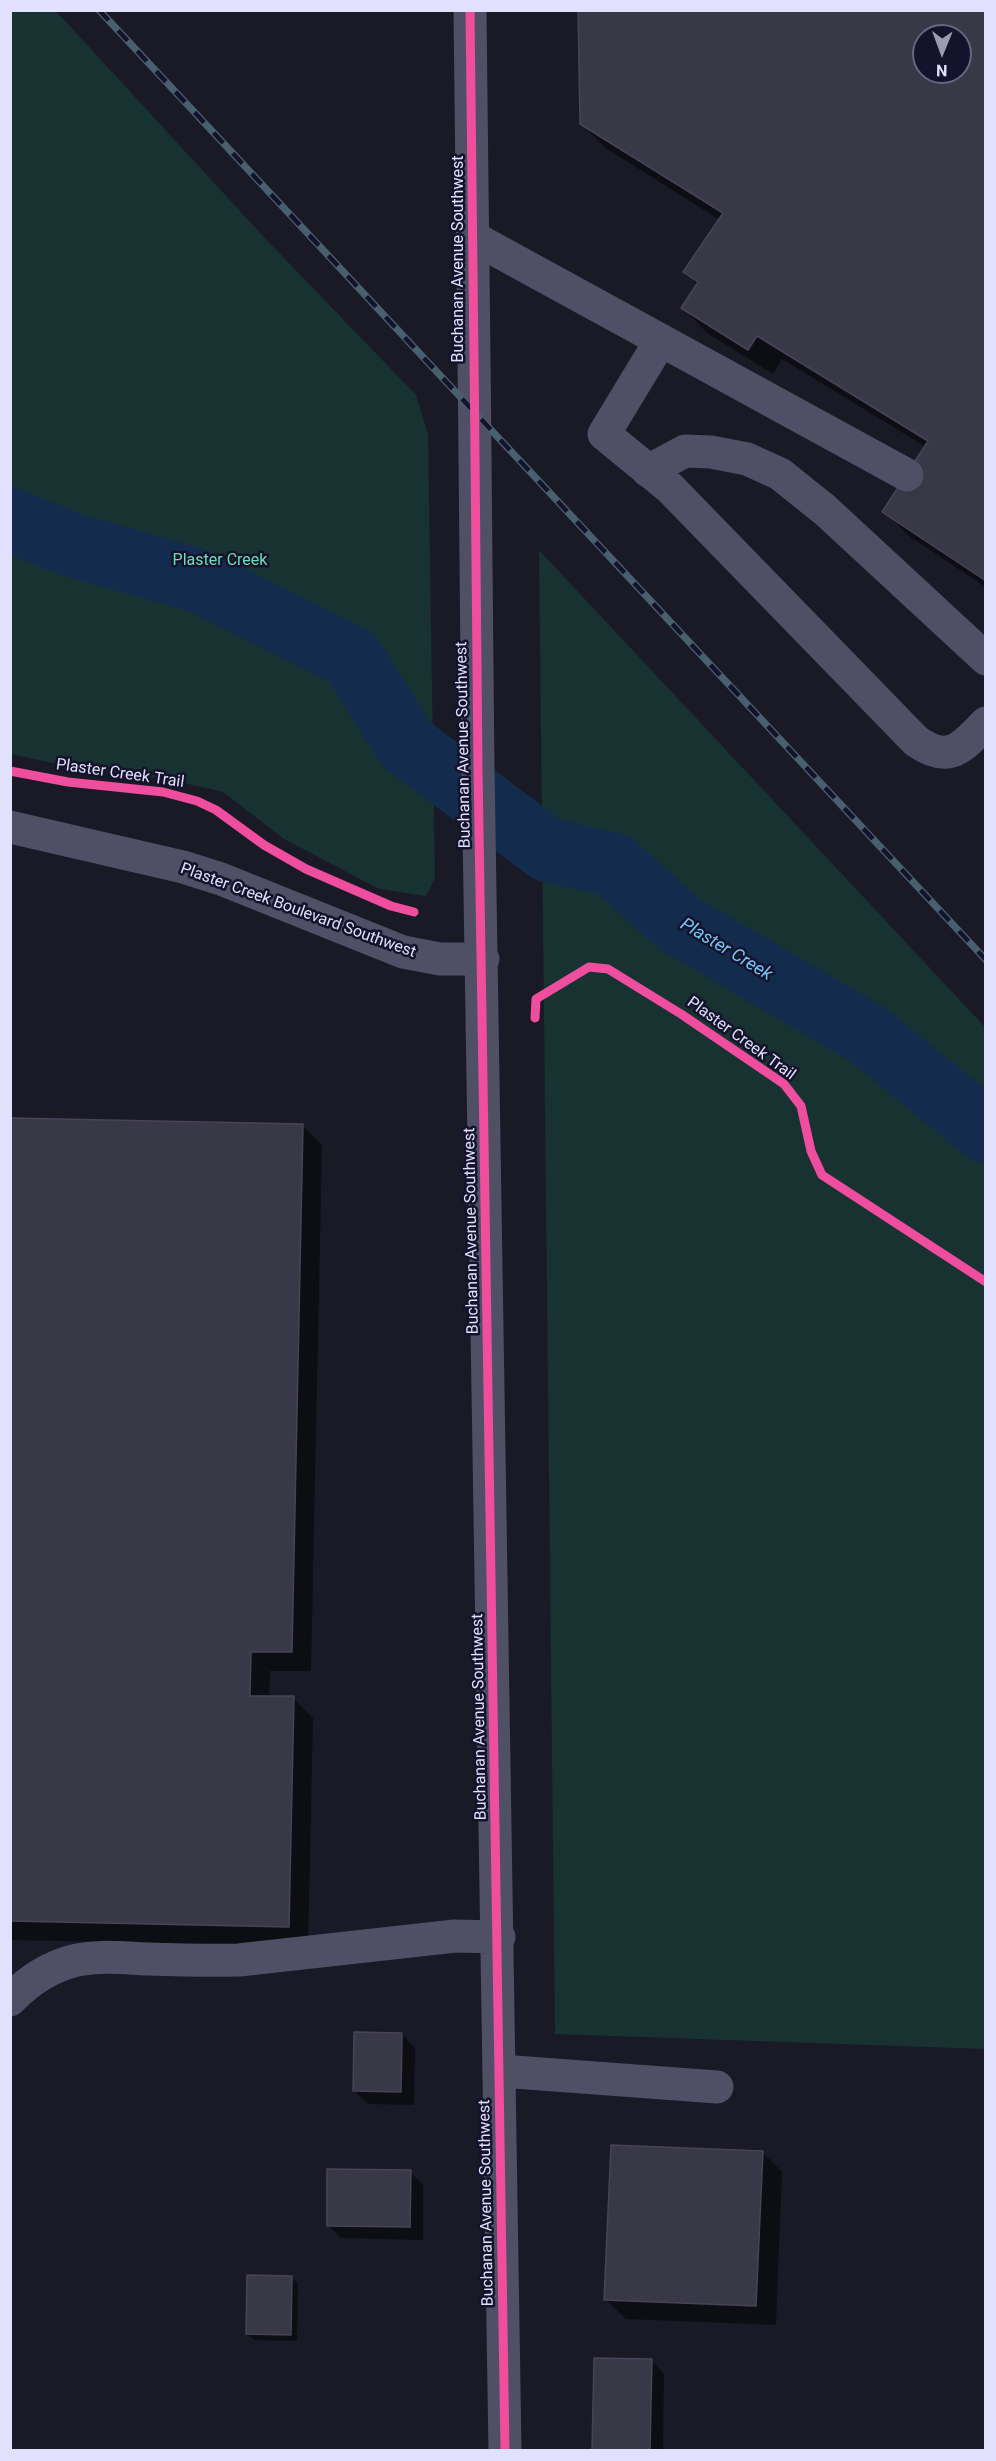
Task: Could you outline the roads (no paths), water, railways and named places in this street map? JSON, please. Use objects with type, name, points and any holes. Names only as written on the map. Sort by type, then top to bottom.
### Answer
[{"type":"street","name":"Buchanan Avenue Southwest","points":[[470,10],[478,773],[499,1936],[505,2451]]},
{"type":"street","points":[[474,238],[907,475]]},
{"type":"street","points":[[661,340],[604,434],[670,488],[916,741],[927,749],[940,753],[960,749],[986,723]]},
{"type":"street","points":[[648,471],[685,451],[711,452],[747,459],[780,474],[825,510],[986,659]]},
{"type":"street","name":"Plaster Creek Boulevard Southwest","points":[[10,827],[183,867],[221,879],[421,957],[483,959]]},
{"type":"street","points":[[10,2000],[25,1984],[45,1971],[73,1961],[105,1957],[239,1960],[455,1936],[499,1936]]},
{"type":"street","points":[[501,2072],[717,2087]]},
{"type":"waterway","name":"Plaster Creek","points":[[10,520],[69,544],[196,580],[352,658],[407,745],[548,850],[614,865],[679,924],[867,1034],[986,1131]]},
{"type":"tunnel","points":[[907,475],[986,528]]},
{"type":"railway","points":[[99,10],[986,960]]}]
